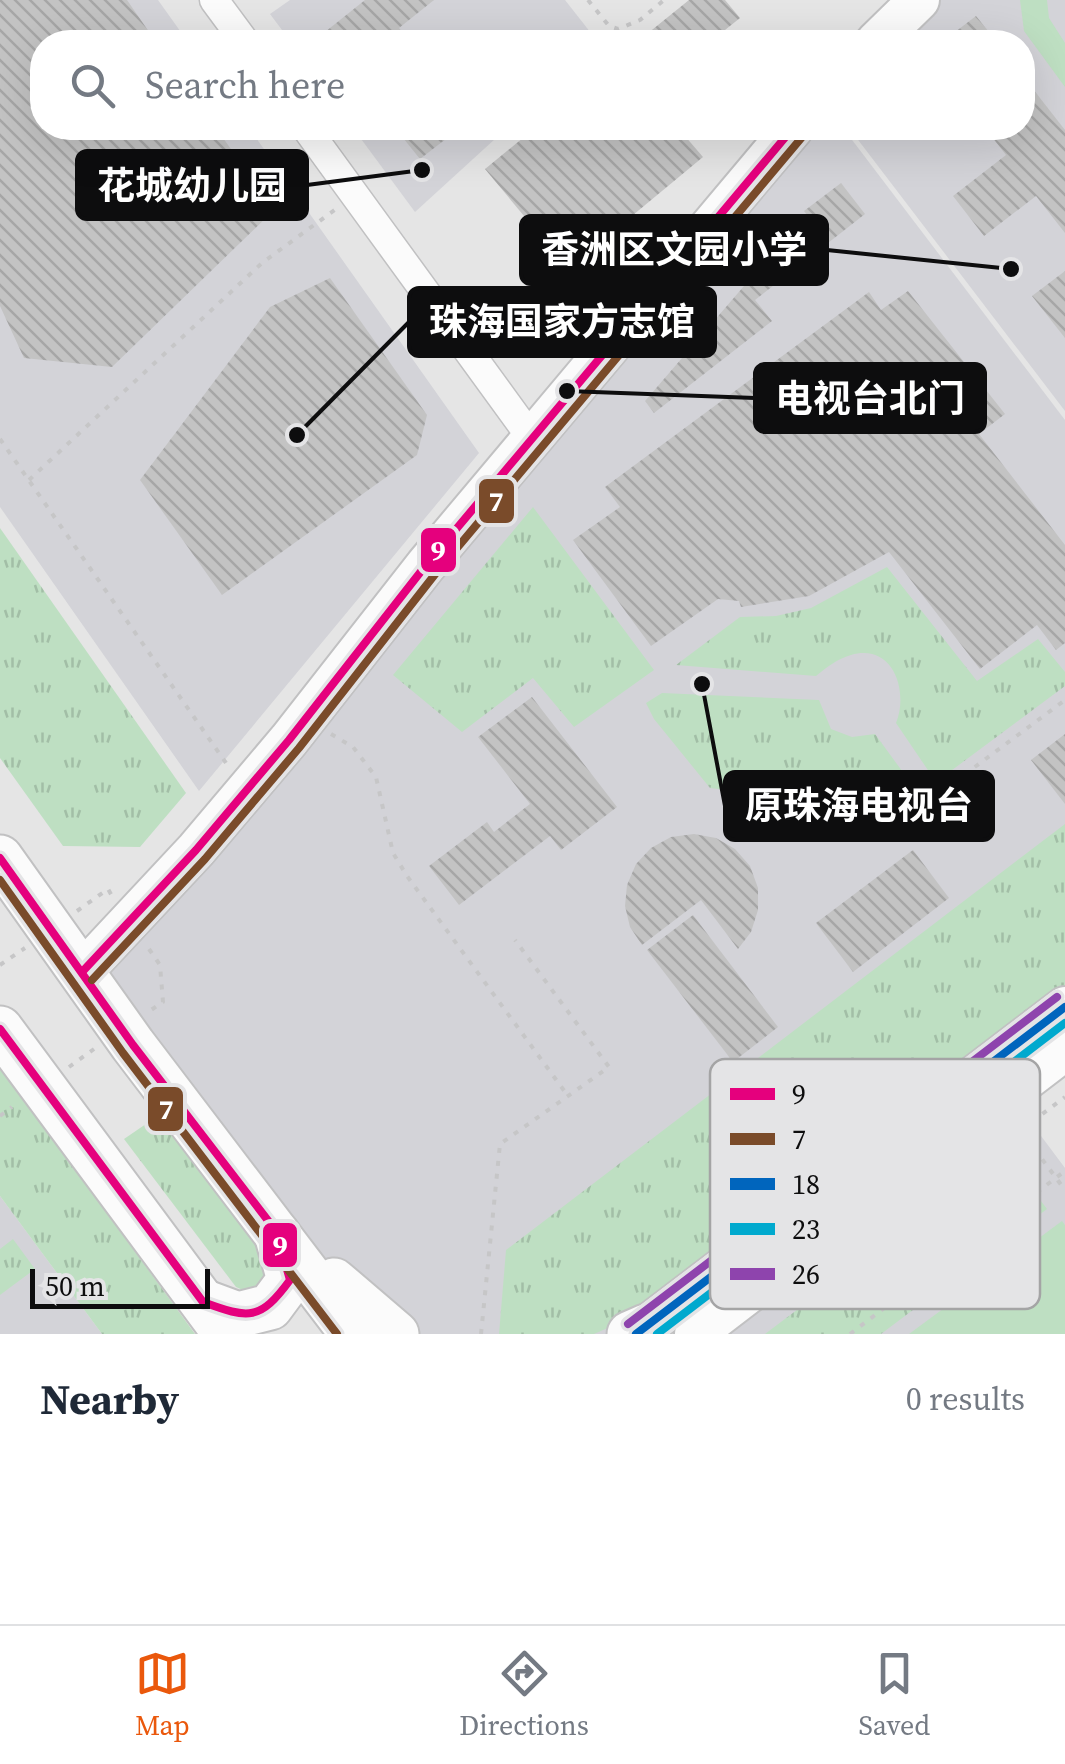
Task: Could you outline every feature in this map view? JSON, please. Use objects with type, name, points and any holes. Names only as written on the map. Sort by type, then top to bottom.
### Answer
[{"type":"main road","points":[[0,858],[133,1044],[353,1334]]},
{"type":"main road","points":[[3,1039],[216,1323],[270,1308],[290,1280],[276,1230]]},
{"type":"main road","points":[[276,1230],[396,1334]]},
{"type":"street","points":[[214,0],[235,30]]},
{"type":"street","points":[[888,30],[919,0]]},
{"type":"street","points":[[315,140],[533,440]]},
{"type":"street","points":[[83,971],[196,850],[305,720],[426,565],[783,140]]},
{"type":"street","points":[[997,1059],[1065,1007]]},
{"type":"street","points":[[1040,1079],[1065,1050]]},
{"type":"street","points":[[638,1332],[710,1277]]},
{"type":"street","points":[[695,1334],[731,1309]]},
{"type":"path","points":[[588,0],[610,26],[618,29],[630,27],[664,0]]},
{"type":"path","points":[[29,480],[262,263],[355,194]]},
{"type":"path","points":[[0,439],[245,791]]},
{"type":"path","points":[[934,798],[1065,700]]},
{"type":"path","points":[[305,720],[353,747],[376,777],[394,853],[407,876],[568,1096]]},
{"type":"path","points":[[481,1334],[500,1144],[609,1066],[515,940]]},
{"type":"path","points":[[1040,1105],[1065,1097]]},
{"type":"path","points":[[1040,1157],[1065,1190]]},
{"type":"path","points":[[1040,1190],[1065,1172]]},
{"type":"path","points":[[850,1334],[883,1309]]},
{"type":"shaded area","points":[[0,0],[158,0],[179,30],[30,30],[30,140],[257,140],[479,453],[199,791],[0,507]]},
{"type":"shaded area","points":[[290,0],[565,0],[589,30],[282,30],[270,14]]},
{"type":"shaded area","points":[[920,0],[1065,0],[1065,411],[858,140],[1035,140],[1035,30],[889,30]]},
{"type":"shaded area","points":[[362,140],[494,140],[415,212]]},
{"type":"shaded area","points":[[791,140],[852,140],[1065,420],[1065,1003],[989,1059],[710,1059],[710,1266],[618,1334],[406,1334],[282,1224],[92,973]]},
{"type":"shaded area","points":[[1040,1135],[1065,1168],[1065,1334],[695,1334],[728,1309],[1040,1309]]},
{"type":"shaded area","points":[[0,1196],[102,1334],[0,1334]]},
{"type":"green space","points":[[1020,0],[1047,0],[1049,18],[1065,43],[1065,87],[1035,46],[1035,30],[1024,30]]},
{"type":"green space","points":[[533,507],[654,670],[574,727],[533,678],[462,732],[393,675]]},
{"type":"green space","points":[[0,528],[186,793],[140,847],[63,846],[0,758]]},
{"type":"green space","points":[[887,567],[977,681],[1038,639],[1065,672],[1065,686],[936,782],[896,723],[899,684],[894,672],[878,656],[851,655],[816,676],[676,665],[740,617],[776,616],[811,608]]},
{"type":"green space","points":[[662,693],[819,700],[831,729],[852,737],[875,734],[935,816],[710,788],[654,719],[646,703]]},
{"type":"green space","points":[[1065,824],[1065,990],[974,1059],[757,1059]]},
{"type":"green space","points":[[0,1066],[195,1334],[102,1334],[0,1196]]},
{"type":"green space","points":[[710,1095],[710,1261],[640,1314],[594,1334],[499,1334],[506,1250]]},
{"type":"green space","points":[[162,1113],[274,1266],[258,1297],[236,1287],[124,1139]]},
{"type":"green space","points":[[1062,1221],[1065,1225],[1065,1334],[909,1334],[943,1309],[1040,1309],[1040,1237]]},
{"type":"green space","points":[[13,1239],[35,1269],[0,1295],[0,1249]]},
{"type":"green space","points":[[798,1309],[914,1309],[881,1334],[765,1334]]},
{"type":"building","points":[[0,0],[127,0],[148,30],[30,30],[30,140],[224,140],[274,210],[112,367],[24,358],[0,306]]},
{"type":"building","points":[[365,0],[434,0],[401,30],[328,30]]},
{"type":"building","points":[[689,0],[725,0],[740,18],[725,30],[652,30]]},
{"type":"building","points":[[976,16],[987,30],[958,30]]},
{"type":"building","points":[[1035,92],[1065,130],[1065,233],[1036,196],[984,236],[953,196],[1006,155],[994,140],[1035,140]]},
{"type":"building","points":[[405,140],[445,140],[420,159]]},
{"type":"building","points":[[520,140],[688,140],[703,157],[568,269],[485,169]]},
{"type":"building","points":[[841,183],[865,214],[828,243],[804,211]]},
{"type":"building","points":[[775,250],[792,271],[755,300],[772,321],[654,413],[645,401]]},
{"type":"building","points":[[1065,271],[1065,338],[1032,296]]},
{"type":"building","points":[[330,278],[427,415],[417,455],[222,595],[140,480],[270,307]]},
{"type":"building","points":[[908,291],[1005,414],[979,434],[1065,545],[1065,643],[1056,650],[1037,625],[980,669],[889,552],[809,596],[741,607],[739,601],[718,599],[651,646],[573,540],[620,507],[605,487],[869,292],[881,310]]},
{"type":"building","points":[[532,697],[617,807],[561,850],[550,836],[459,905],[429,866],[487,822],[494,832],[530,804],[478,737]]},
{"type":"building","points":[[1065,734],[1065,804],[1031,760]]},
{"type":"building","points":[[694,834],[716,838],[735,849],[750,866],[758,888],[758,910],[751,932],[738,949],[701,900],[642,945],[630,927],[625,906],[627,885],[636,864],[651,848],[671,837]]},
{"type":"building","points":[[913,850],[949,898],[853,972],[816,923]]},
{"type":"building","points":[[693,915],[778,1027],[737,1059],[731,1059],[647,950]]},
{"type":"transit line","name":"9","points":[[83,971],[196,850],[289,740],[426,565],[783,140]]},
{"type":"transit line","name":"7","points":[[92,980],[205,859],[299,748],[436,573],[800,140]]},
{"type":"transit line","name":"9","points":[[0,858],[133,1045],[276,1231],[290,1280],[280,1293],[252,1313],[203,1302],[0,1029]]},
{"type":"transit line","name":"7","points":[[0,880],[123,1053],[337,1334]]},
{"type":"transit line","name":"26","points":[[976,1059],[1057,997]]},
{"type":"transit line","name":"18","points":[[997,1059],[1065,1007]]},
{"type":"transit line","name":"23","points":[[1018,1059],[1065,1023]]},
{"type":"transit line","name":"26","points":[[628,1324],[710,1261]]},
{"type":"transit line","name":"18","points":[[636,1334],[710,1278]]},
{"type":"transit line","name":"23","points":[[657,1334],[710,1294]]},
{"type":"place","name":"花城幼儿园","points":[[422,170]]},
{"type":"place","name":"香洲区文园小学","points":[[1011,269]]},
{"type":"place","name":"电视台北门","points":[[567,391]]},
{"type":"place","name":"珠海国家方志馆","points":[[297,435]]},
{"type":"place","name":"原珠海电视台","points":[[702,684]]}]
